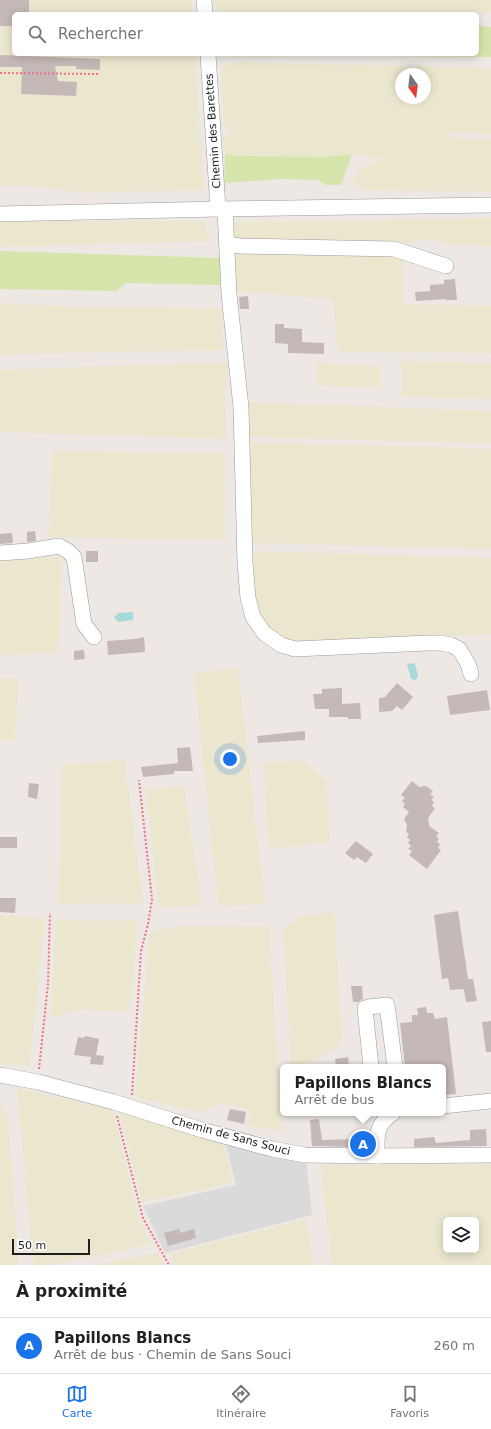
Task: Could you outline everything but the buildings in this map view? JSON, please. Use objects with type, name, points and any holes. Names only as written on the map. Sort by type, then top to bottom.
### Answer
[{"type":"street","points":[[204,0],[205,12]]},
{"type":"street","name":"Chemin des Barettes","points":[[208,56],[221,209],[227,244],[229,294],[241,407],[247,590],[253,617],[264,633],[281,645],[295,649],[427,643],[451,645],[459,649],[468,664],[471,674]]},
{"type":"street","points":[[0,214],[491,205]]},
{"type":"street","points":[[227,244],[240,246],[394,249],[446,266]]},
{"type":"street","points":[[0,553],[28,551],[59,546],[68,551],[74,557],[84,624],[94,637]]},
{"type":"street","points":[[371,1064],[365,1008],[388,1005],[396,1064]]},
{"type":"street","name":"Chemin de Sans Souci","points":[[0,1075],[38,1082],[114,1102],[202,1130],[272,1149],[305,1155],[491,1155]]},
{"type":"street","points":[[446,1106],[491,1101]]},
{"type":"street","points":[[377,1156],[377,1130],[384,1116]]},
{"type":"path","points":[[0,73],[98,74]]},
{"type":"path","points":[[131,1108],[141,951],[148,924],[152,898],[139,780]]},
{"type":"path","points":[[38,1082],[48,984],[50,913]]},
{"type":"path","points":[[114,1102],[143,1218],[169,1265]]},
{"type":"shaded area","points":[[0,0],[192,0],[193,12],[12,12],[12,56],[195,56],[204,190],[79,193],[32,186],[0,186]]},
{"type":"shaded area","points":[[215,0],[491,0],[490,12],[479,14],[479,12],[220,12],[216,7]]},
{"type":"shaded area","points":[[222,56],[350,56],[223,57]]},
{"type":"shaded area","points":[[238,62],[491,68],[491,134],[448,133],[453,138],[491,139],[491,192],[360,190],[352,180],[361,168],[384,159],[352,154],[328,157],[239,156],[225,154],[222,138],[233,130],[225,127],[223,118],[221,71],[225,65]]},
{"type":"shaded area","points":[[491,218],[491,246],[448,245],[435,240],[421,240],[399,245],[231,242],[231,222]]},
{"type":"shaded area","points":[[0,221],[204,221],[209,241],[0,247]]},
{"type":"shaded area","points":[[233,251],[398,255],[403,262],[404,304],[491,306],[491,353],[337,352],[333,299],[234,291]]},
{"type":"shaded area","points":[[0,303],[75,307],[222,308],[223,350],[9,354],[0,356]]},
{"type":"shaded area","points":[[401,361],[491,363],[491,399],[402,397]]},
{"type":"shaded area","points":[[228,362],[225,400],[227,439],[0,432],[0,370]]},
{"type":"shaded area","points":[[317,363],[380,366],[380,388],[316,385]]},
{"type":"shaded area","points":[[247,402],[491,411],[491,443],[248,437]]},
{"type":"shaded area","points":[[248,442],[491,449],[491,549],[250,543]]},
{"type":"shaded area","points":[[53,451],[224,453],[225,540],[48,537]]},
{"type":"shaded area","points":[[254,551],[491,558],[491,634],[425,638],[289,642],[271,630],[260,612],[254,590]]},
{"type":"shaded area","points":[[61,556],[59,652],[0,656],[0,560]]},
{"type":"shaded area","points":[[238,667],[265,904],[218,906],[194,674]]},
{"type":"shaded area","points":[[0,679],[19,679],[15,741],[0,740]]},
{"type":"shaded area","points":[[125,760],[143,903],[59,904],[61,765]]},
{"type":"shaded area","points":[[303,760],[327,782],[330,842],[269,849],[263,763]]},
{"type":"shaded area","points":[[184,786],[202,905],[159,908],[146,790]]},
{"type":"shaded area","points":[[335,912],[342,1044],[313,1061],[302,1064],[291,1064],[283,930],[302,916]]},
{"type":"shaded area","points":[[0,915],[45,918],[30,1067],[0,1063]]},
{"type":"shaded area","points":[[56,920],[138,921],[130,1012],[84,1009],[51,1017]]},
{"type":"shaded area","points":[[180,926],[269,927],[282,1131],[249,1126],[248,1109],[222,1103],[201,1112],[135,1097],[150,932]]},
{"type":"shaded area","points":[[17,1088],[113,1110],[138,1216],[151,1244],[52,1265],[33,1265]]},
{"type":"shaded area","points":[[0,1101],[8,1116],[19,1265],[0,1265]]},
{"type":"shaded area","points":[[119,1111],[223,1141],[233,1183],[142,1202]]},
{"type":"shaded area","points":[[225,1141],[306,1159],[312,1215],[165,1253],[143,1206],[236,1185]]},
{"type":"shaded area","points":[[491,1164],[491,1265],[332,1265],[320,1165]]},
{"type":"shaded area","points":[[306,1219],[314,1265],[175,1265],[170,1254]]},
{"type":"shaded area","points":[[158,1253],[164,1265],[96,1265]]},
{"type":"green space","points":[[479,26],[491,27],[491,57],[350,56],[479,56]]},
{"type":"green space","points":[[225,154],[239,156],[328,157],[352,154],[341,185],[326,185],[318,180],[281,179],[224,183]]},
{"type":"green space","points":[[0,251],[220,258],[220,285],[126,283],[116,291],[0,289]]},
{"type":"water","points":[[133,612],[133,620],[118,622],[114,617],[117,613]]},
{"type":"water","points":[[415,663],[418,677],[415,680],[411,679],[407,664]]},
{"type":"place","name":"Papillons Blancs","points":[[363,1144]]}]
